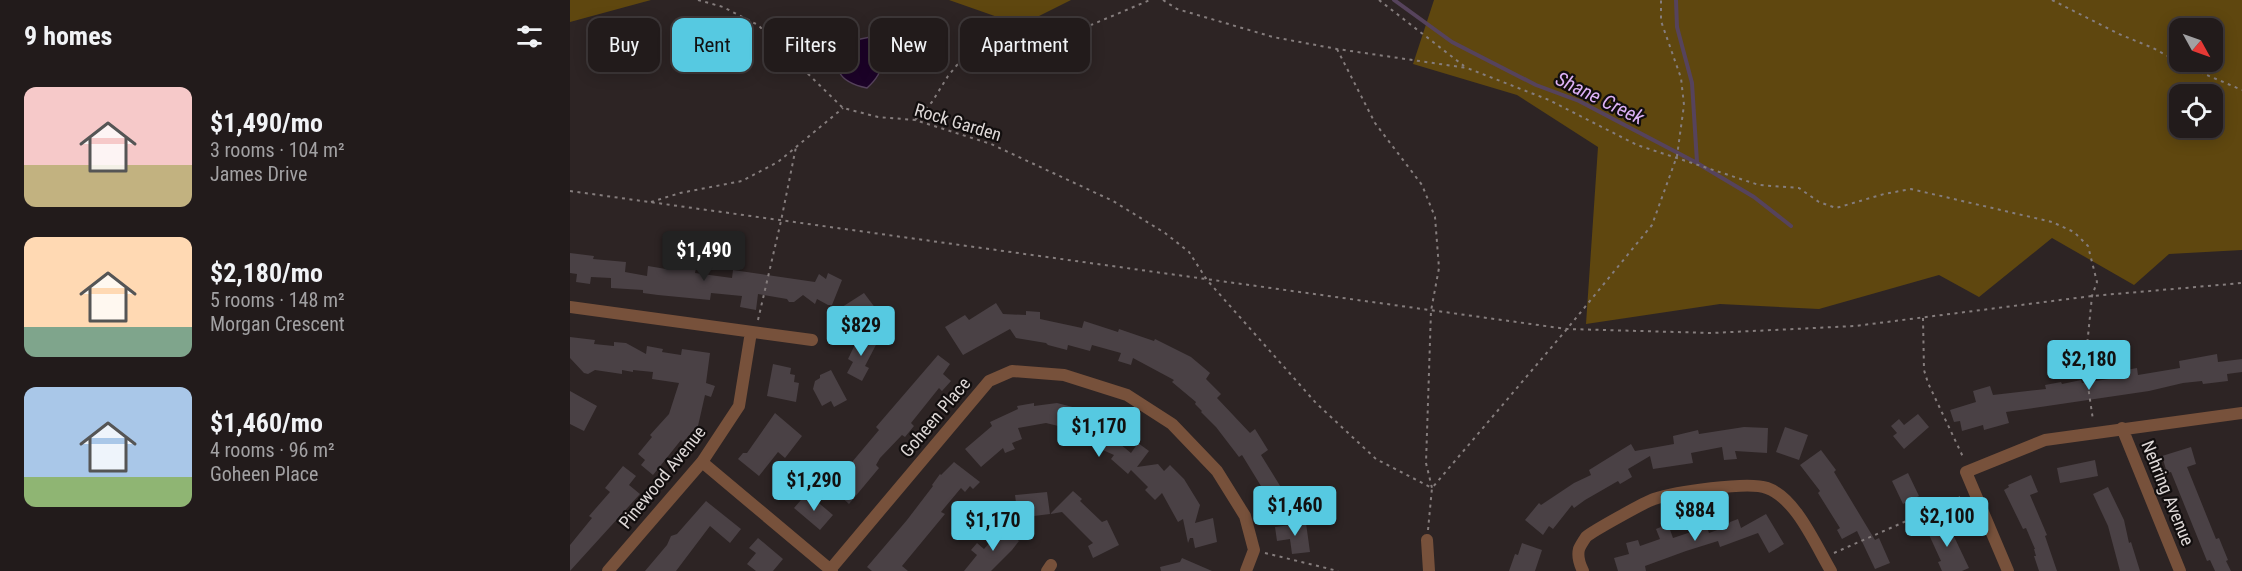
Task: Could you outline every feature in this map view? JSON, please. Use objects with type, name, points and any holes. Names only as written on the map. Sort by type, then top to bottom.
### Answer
[{"type":"street","points":[[570,307],[812,340]]},
{"type":"street","name":"Pinewood Avenue","points":[[608,571],[702,462],[739,406],[751,332]]},
{"type":"street","name":"Goheen Place","points":[[830,571],[989,381],[1012,371],[1064,375],[1127,395],[1172,424],[1217,471],[1245,516],[1254,550]]},
{"type":"street","points":[[2008,571],[1966,472],[2044,440],[2242,413]]},
{"type":"street","name":"Nehring Avenue","points":[[2122,428],[2180,571]]},
{"type":"street","points":[[702,462],[830,571]]},
{"type":"street","points":[[1583,571],[1579,563],[1578,549],[1587,537],[1652,500],[1686,491],[1753,486],[1768,488],[1784,499],[1802,522],[1831,571]]},
{"type":"street","points":[[1426,540],[1429,571]]},
{"type":"street","points":[[1246,571],[1254,550]]},
{"type":"path","name":"Rock Garden","points":[[698,0],[723,7],[758,25],[843,108],[878,117],[915,120],[991,144],[1113,201],[1166,233],[1189,252],[1207,280],[1316,403],[1376,459],[1432,488]]},
{"type":"path","points":[[915,120],[932,102],[957,64],[970,56],[1022,40],[1072,33],[1150,0]]},
{"type":"path","points":[[1163,0],[1177,9],[1273,37],[1467,68],[1549,100],[1637,145],[1759,185],[1799,188],[1818,202],[1836,208],[1911,189],[2052,222],[2074,232],[2088,246],[2097,282],[2092,296],[2085,366],[2095,432]]},
{"type":"path","points":[[1378,0],[1467,68]]},
{"type":"path","points":[[1432,488],[1568,329],[1653,225],[1676,159],[1684,105],[1682,78],[1661,21],[1661,0]]},
{"type":"path","points":[[2052,0],[2188,67],[2242,90]]},
{"type":"path","points":[[1337,49],[1375,123],[1422,185],[1435,217],[1440,268],[1431,311],[1426,463],[1432,488],[1426,540]]},
{"type":"path","points":[[649,202],[680,193],[742,181],[778,162],[843,108]]},
{"type":"path","points":[[751,332],[759,318],[782,221],[796,147]]},
{"type":"path","points":[[570,191],[1568,329],[1712,333],[1855,326],[2092,296],[2242,283]]},
{"type":"path","points":[[1923,318],[1924,370],[1928,383],[1959,450],[1971,470]]},
{"type":"path","points":[[1823,558],[1974,491]]},
{"type":"path","points":[[1254,550],[1338,571]]},
{"type":"shaded area","points":[[570,0],[651,0],[570,22]]},
{"type":"shaded area","points":[[949,0],[1071,0],[1035,18],[1000,18]]},
{"type":"shaded area","points":[[1434,0],[2242,0],[2242,250],[2169,254],[2134,285],[2052,238],[1979,297],[1939,275],[1819,309],[1720,304],[1586,324],[1598,147],[1517,95],[1413,64]]},
{"type":"shaded area","points":[[870,37],[870,72],[880,72],[867,88],[849,82],[840,72],[858,72],[858,40]]},
{"type":"building","points":[[570,253],[594,256],[593,259],[626,262],[625,272],[647,276],[648,266],[666,269],[667,263],[696,268],[695,273],[732,278],[733,270],[815,282],[819,274],[826,279],[828,273],[842,280],[832,305],[817,299],[815,304],[803,295],[794,302],[789,302],[787,299],[758,294],[756,310],[740,307],[742,296],[711,293],[710,300],[643,293],[643,290],[611,288],[611,278],[591,277],[590,284],[576,282],[577,274],[570,273]]},
{"type":"building","points":[[864,293],[879,313],[862,326],[853,316],[848,320],[839,309]]},
{"type":"building","points":[[996,303],[1003,314],[1026,315],[1026,311],[1040,312],[1040,319],[1082,328],[1084,321],[1118,332],[1119,329],[1154,341],[1155,339],[1191,357],[1210,373],[1206,379],[1221,394],[1217,398],[1250,433],[1255,429],[1268,450],[1261,455],[1282,489],[1286,487],[1296,507],[1273,519],[1267,506],[1272,504],[1242,455],[1239,457],[1201,412],[1196,402],[1172,382],[1174,380],[1133,358],[1131,365],[1118,361],[1121,353],[1092,345],[1090,351],[1068,345],[1067,350],[1046,343],[1016,338],[1010,329],[963,355],[945,327],[965,315],[969,320]]},
{"type":"building","points":[[860,334],[878,341],[865,366],[869,368],[862,381],[847,373],[853,362],[848,359]]},
{"type":"building","points":[[570,337],[595,340],[594,344],[614,346],[614,342],[626,343],[646,354],[647,346],[663,349],[662,352],[681,355],[682,349],[710,353],[706,383],[715,386],[711,397],[705,395],[698,426],[683,442],[681,440],[653,475],[641,465],[645,460],[638,454],[652,437],[650,435],[669,414],[679,383],[652,379],[653,372],[622,370],[622,374],[595,370],[588,374],[584,373],[570,358]]},
{"type":"building","points":[[2217,354],[2218,362],[2242,359],[2242,372],[2227,374],[2228,381],[2203,384],[2202,381],[2183,383],[2149,391],[2006,412],[2009,423],[1984,430],[1983,425],[1962,431],[1960,421],[1954,422],[1950,410],[1976,402],[1973,391],[1990,386],[1993,395],[2046,389],[2045,385],[2061,382],[2062,384],[2081,380],[2082,383],[2122,377],[2121,371],[2137,368],[2138,375],[2180,368],[2179,361]]},
{"type":"building","points":[[938,355],[950,364],[943,374],[951,381],[942,391],[939,388],[911,423],[914,426],[905,437],[902,435],[880,458],[876,465],[879,468],[849,504],[825,482],[840,462],[847,468],[879,430],[876,427]]},
{"type":"building","points":[[773,364],[791,368],[790,374],[795,375],[794,382],[799,383],[796,402],[767,396]]},
{"type":"building","points":[[831,370],[847,400],[834,407],[831,401],[822,406],[813,389],[820,375]]},
{"type":"building","points":[[570,391],[597,406],[584,431],[570,424]]},
{"type":"building","points":[[1034,403],[1034,406],[1057,403],[1088,411],[1112,422],[1110,427],[1119,430],[1115,440],[1131,453],[1138,443],[1149,451],[1137,467],[1158,464],[1164,471],[1170,465],[1184,479],[1200,505],[1195,523],[1213,518],[1217,542],[1195,548],[1193,538],[1190,538],[1188,543],[1183,519],[1178,522],[1162,493],[1155,500],[1145,490],[1148,487],[1131,470],[1128,474],[1111,459],[1114,455],[1087,443],[1091,434],[1046,423],[1018,428],[1022,439],[1012,443],[1015,449],[1005,453],[1003,448],[981,467],[965,449],[992,426],[990,422],[1018,409],[1017,406]]},
{"type":"building","points":[[775,413],[802,436],[785,458],[778,452],[759,476],[738,459],[743,453],[747,453]]},
{"type":"building","points":[[1918,414],[1929,427],[1904,449],[1893,436],[1897,433],[1891,426],[1899,419],[1904,425]]},
{"type":"building","points":[[1744,427],[1768,428],[1767,453],[1735,451],[1737,459],[1724,460],[1722,447],[1691,453],[1693,463],[1653,469],[1650,456],[1628,469],[1632,477],[1620,484],[1618,481],[1574,508],[1572,505],[1553,529],[1549,526],[1543,535],[1525,520],[1539,503],[1541,505],[1574,483],[1591,475],[1589,470],[1631,444],[1635,451],[1674,444],[1673,436],[1698,430],[1699,434]]},
{"type":"building","points":[[1785,427],[1808,435],[1799,460],[1776,452]]},
{"type":"building","points":[[2191,447],[2196,464],[2187,467],[2216,539],[2219,538],[2231,571],[2215,571],[2210,560],[2207,561],[2171,472],[2167,473],[2162,456]]},
{"type":"building","points":[[1821,450],[1836,470],[1834,472],[1875,540],[1879,538],[1890,563],[1875,569],[1857,531],[1842,539],[1837,530],[1840,528],[1818,493],[1820,491],[1800,465]]},
{"type":"building","points":[[2095,460],[2098,476],[2060,483],[2057,468]]},
{"type":"building","points":[[954,462],[980,482],[973,489],[970,486],[965,492],[961,488],[941,512],[945,514],[902,566],[908,571],[872,571],[867,567],[907,520],[940,474]]},
{"type":"building","points":[[623,466],[636,476],[629,485],[640,494],[570,571],[570,545],[592,518],[589,516],[610,492],[605,488]]},
{"type":"building","points":[[1908,473],[1919,496],[1903,504],[1892,481]]},
{"type":"building","points":[[2031,475],[2038,492],[2030,495],[2047,535],[2045,536],[2057,571],[2039,571],[2034,556],[2036,556],[2035,549],[2026,528],[2023,529],[2004,490],[2009,487],[2008,485]]},
{"type":"building","points":[[2108,487],[2124,520],[2129,543],[2131,542],[2140,571],[2120,571],[2108,526],[2093,494]]},
{"type":"building","points":[[1073,491],[1102,522],[1107,520],[1119,545],[1093,558],[1088,546],[1093,543],[1062,512],[1050,514]]},
{"type":"building","points":[[1047,492],[1050,514],[1018,518],[1015,495]]},
{"type":"building","points":[[807,493],[833,515],[820,530],[794,508]]},
{"type":"building","points":[[706,501],[741,529],[730,543],[710,526],[676,571],[645,571],[667,545],[671,536],[677,534]]},
{"type":"building","points":[[1766,514],[1784,544],[1769,553],[1758,533],[1720,547],[1718,541],[1686,551],[1645,566],[1646,571],[1618,571],[1614,558],[1629,554],[1626,543],[1638,540],[1640,546],[1660,539],[1656,529],[1668,524],[1673,538],[1694,531],[1690,520],[1703,516],[1709,533],[1728,526],[1730,522],[1738,519],[1741,528]]},
{"type":"building","points":[[1939,519],[1943,529],[1949,526],[1969,568],[1962,571],[1942,571],[1938,562],[1941,561],[1925,526]]},
{"type":"building","points":[[1306,523],[1310,552],[1292,554],[1290,539],[1277,541],[1275,527]]},
{"type":"building","points":[[1002,529],[1019,541],[1012,550],[991,571],[964,571],[977,555],[971,550],[977,543],[984,549]]},
{"type":"building","points":[[758,538],[783,559],[773,571],[756,571],[747,564],[756,553],[749,548]]},
{"type":"building","points":[[1522,543],[1542,550],[1535,571],[1509,571],[1515,554],[1518,555]]},
{"type":"building","points":[[1182,558],[1212,571],[1161,571],[1160,567],[1180,562]]},
{"type":"waterway","name":"Shane Creek","points":[[1394,0],[1452,42],[1536,85],[1579,101],[1697,163],[1754,197],[1791,226]]},
{"type":"waterway","points":[[1676,0],[1677,27],[1692,83],[1697,162]]}]
